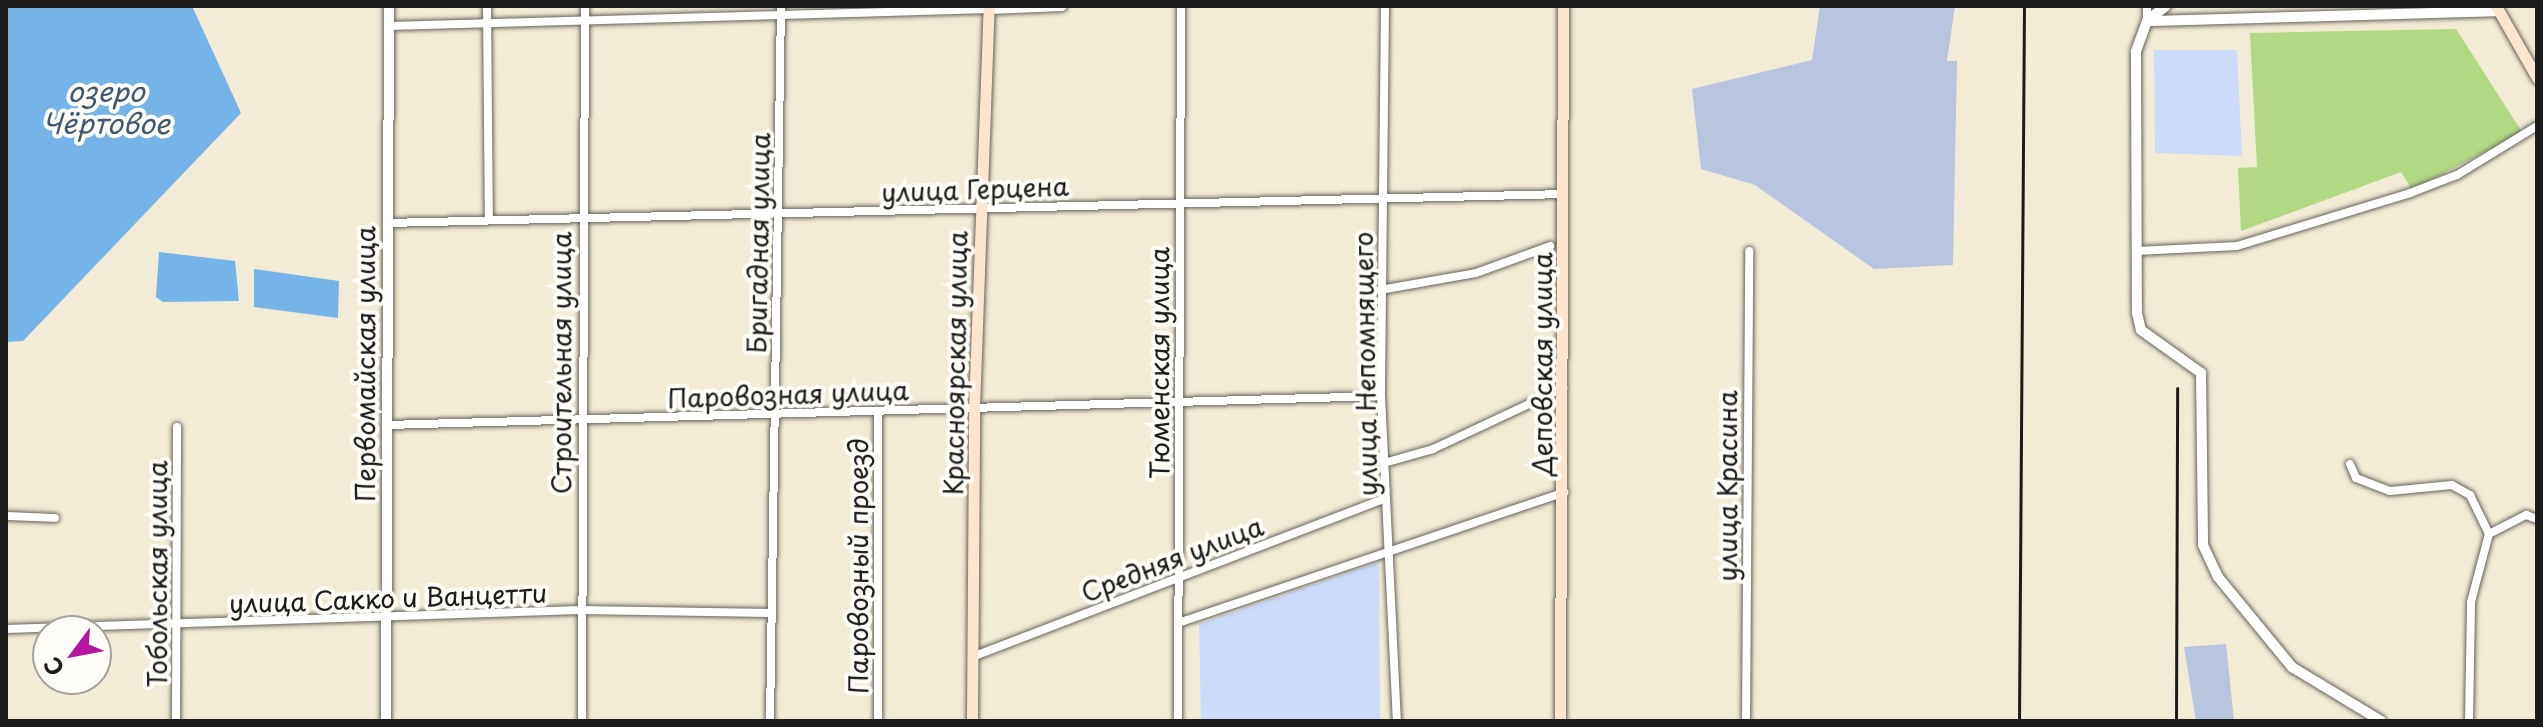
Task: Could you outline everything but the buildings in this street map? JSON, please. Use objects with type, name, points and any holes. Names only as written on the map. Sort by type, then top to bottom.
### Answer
[{"type":"main road","name":"Деповская улица","points":[[1560,721],[1565,492],[1563,6]]},
{"type":"main road","name":"Красноярская улица","points":[[972,721],[974,408],[989,7]]},
{"type":"main road","points":[[2497,9],[2537,78]]},
{"type":"street","name":"Первомайская улица","points":[[386,721],[389,6]]},
{"type":"street","points":[[487,6],[489,220]]},
{"type":"street","name":"Строительная улица","points":[[582,721],[579,420],[585,6]]},
{"type":"street","points":[[695,6],[696,16]]},
{"type":"street","points":[[389,26],[585,22],[781,10],[1062,6]]},
{"type":"street","name":"Тюменская улица","points":[[1178,721],[1181,6]]},
{"type":"street","name":"улица Непомнящего","points":[[1385,6],[1381,396],[1391,549],[1397,721]]},
{"type":"street","points":[[2147,6],[2147,21],[2136,52],[2136,251],[2141,330],[2201,373],[2203,545],[2218,577],[2292,667],[2381,721]]},
{"type":"street","points":[[2147,21],[2166,6]]},
{"type":"street","points":[[2188,6],[2203,15]]},
{"type":"street","points":[[2147,21],[2203,15],[2497,9]]},
{"type":"street","name":"Бригадная улица","points":[[770,721],[781,10]]},
{"type":"street","points":[[2136,251],[2237,246],[2410,193],[2457,175],[2537,126]]},
{"type":"street","name":"улица Герцена","points":[[387,223],[582,217],[780,216],[1180,201],[1564,194]]},
{"type":"street","points":[[1380,290],[1476,273],[1550,246]]},
{"type":"street","name":"улица Красина","points":[[1746,721],[1749,251]]},
{"type":"street","points":[[1384,463],[1433,449],[1563,388]]},
{"type":"street","name":"Паровозная улица","points":[[387,425],[1381,396]]},
{"type":"street","name":"Паровозный проезд","points":[[878,411],[878,721]]},
{"type":"street","name":"Тобольская улица","points":[[176,721],[177,427]]},
{"type":"street","points":[[2350,464],[2356,478],[2390,491],[2452,485],[2470,495],[2489,534],[2471,602],[2469,721]]},
{"type":"street","points":[[1178,623],[1565,492]]},
{"type":"street","name":"Средняя улица","points":[[972,657],[1386,498]]},
{"type":"street","points":[[2489,534],[2526,515],[2537,519]]},
{"type":"street","points":[[6,516],[55,518]]},
{"type":"street","name":"улица Сакко и Ванцетти","points":[[6,629],[176,626],[581,610],[771,613]]},
{"type":"shaded area","points":[[1820,6],[1955,6],[1947,61],[1957,61],[1953,265],[1874,269],[1755,185],[1701,169],[1692,89],[1812,60]]},
{"type":"shaded area","points":[[2154,50],[2237,50],[2242,156],[2155,153]]},
{"type":"shaded area","points":[[1379,562],[1380,721],[1201,721],[1199,624]]},
{"type":"shaded area","points":[[2226,644],[2234,721],[2196,721],[2184,647]]},
{"type":"green space","points":[[2456,29],[2522,132],[2412,190],[2401,172],[2241,231],[2238,168],[2257,167],[2250,33]]},
{"type":"water","name":"озеро Чёртовое","points":[[6,6],[192,6],[241,113],[23,341],[6,342]]},
{"type":"water","points":[[159,252],[235,261],[239,301],[163,302],[156,297]]},
{"type":"water","points":[[254,269],[339,281],[338,318],[254,307]]},
{"type":"railway","points":[[2019,721],[2024,6]]},
{"type":"railway","points":[[2176,721],[2177,388]]}]
